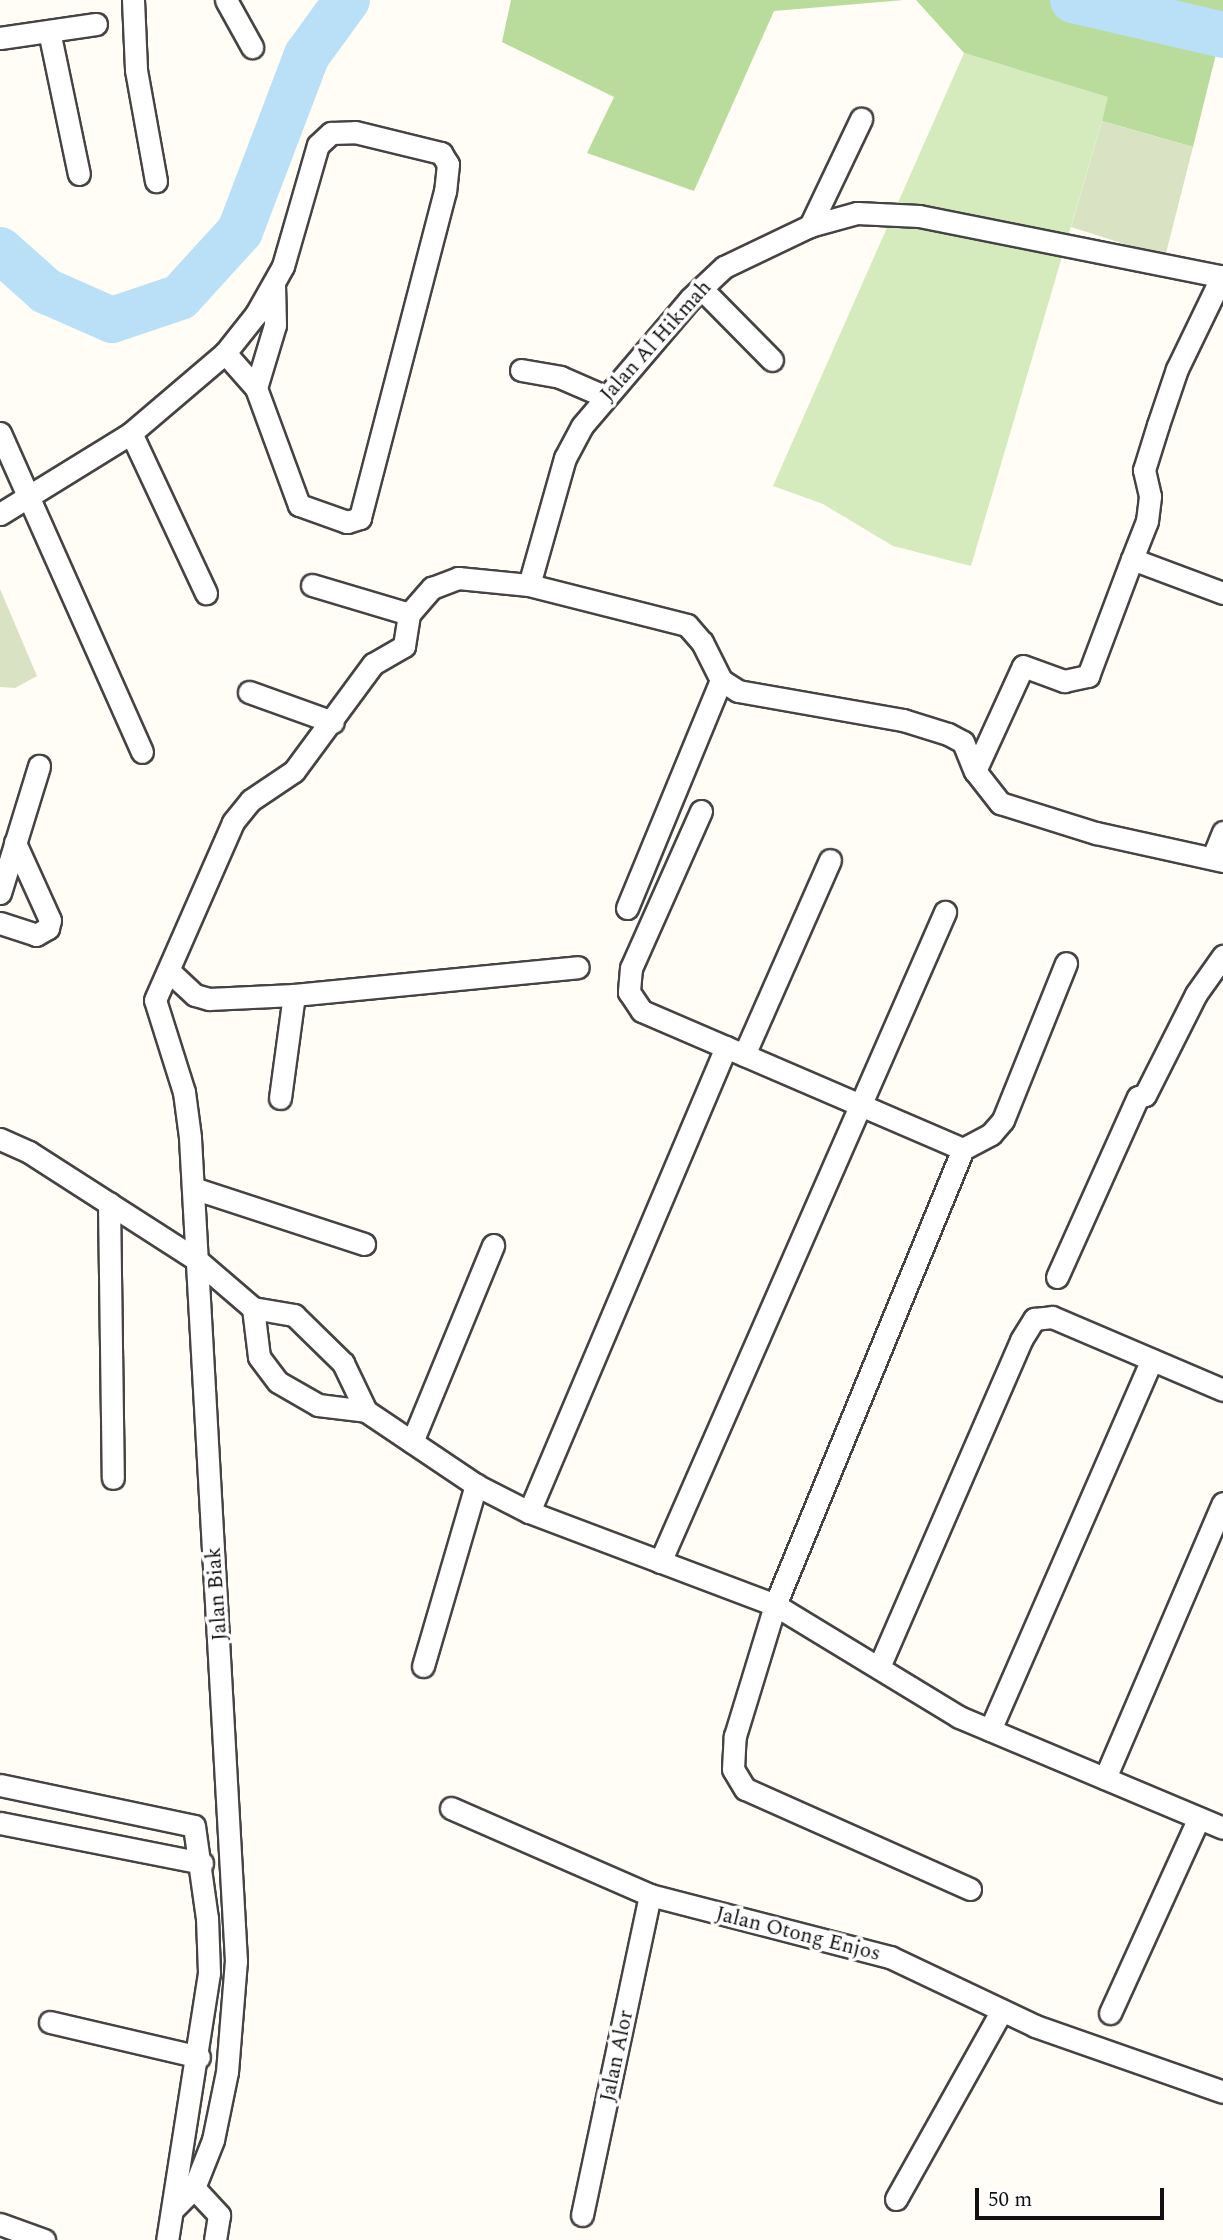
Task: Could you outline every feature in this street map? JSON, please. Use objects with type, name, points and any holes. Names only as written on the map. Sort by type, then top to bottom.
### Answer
[{"type":"street","points":[[133,0],[136,70],[156,181]]},
{"type":"street","points":[[226,0],[252,47]]},
{"type":"street","points":[[0,38],[96,24]]},
{"type":"street","points":[[49,31],[79,174]]},
{"type":"street","points":[[810,226],[861,119]]},
{"type":"street","points":[[0,514],[131,433],[225,353],[274,284],[292,243],[318,145],[331,133],[355,132],[441,153],[448,164],[445,191],[360,518],[355,522],[299,505],[256,388],[225,353]]},
{"type":"street","name":"Jalan Al Hikmah","points":[[529,585],[565,458],[582,426],[701,288],[724,267],[810,226],[857,213],[919,216],[1223,276]]},
{"type":"street","points":[[975,771],[1023,667],[1064,681],[1088,676],[1147,521],[1150,496],[1144,470],[1158,425],[1177,369],[1223,276]]},
{"type":"street","points":[[256,388],[275,325],[274,284]]},
{"type":"street","points":[[701,288],[772,360]]},
{"type":"street","points":[[521,370],[560,377],[607,397]]},
{"type":"street","points":[[0,433],[142,752]]},
{"type":"street","points":[[131,433],[206,593]]},
{"type":"street","points":[[1132,559],[1223,593]]},
{"type":"street","points":[[578,967],[295,995],[209,999],[195,995],[170,972],[233,822],[251,800],[294,771],[333,722],[373,664],[404,646],[409,614],[432,588],[451,579],[529,585],[687,625],[702,642],[721,680],[738,691],[903,720],[948,734],[963,742],[975,771],[1000,803],[1024,813],[1218,859],[1223,832]]},
{"type":"street","points":[[312,585],[409,614]]},
{"type":"street","points":[[628,908],[721,680]]},
{"type":"street","points":[[249,692],[333,722]]},
{"type":"street","points":[[0,892],[39,766]]},
{"type":"street","points":[[701,811],[631,968],[629,992],[642,1011],[963,1149]]},
{"type":"street","points":[[0,923],[36,935],[48,928],[50,920],[15,843]]},
{"type":"street","points":[[529,1512],[735,1051],[830,860]]},
{"type":"street","points":[[660,1562],[857,1105],[945,912]]},
{"type":"street","points":[[1057,1277],[1138,1097],[1145,1096],[1196,994],[1223,956]]},
{"type":"street","points":[[970,1889],[745,1789],[733,1769],[735,1736],[775,1605],[963,1149],[990,1134],[1003,1120],[1066,963]]},
{"type":"street","name":"Jalan Biak","points":[[170,972],[155,1000],[184,1092],[193,1188],[236,1961],[234,2014],[221,2107],[194,2188],[173,2209]]},
{"type":"street","points":[[280,1098],[295,995]]},
{"type":"street","points":[[0,1139],[109,1203],[197,1260],[253,1308],[294,1315],[343,1363],[366,1411]]},
{"type":"street","points":[[193,1188],[364,1244]]},
{"type":"street","points":[[109,1203],[113,1478]]},
{"type":"street","points":[[412,1442],[493,1245]]},
{"type":"street","points":[[253,1308],[259,1357],[278,1382],[318,1405],[366,1411],[476,1485],[529,1512],[775,1605],[958,1717],[1223,1828]]},
{"type":"street","points":[[879,1668],[1021,1340],[1034,1319],[1052,1317],[1223,1390]]},
{"type":"street","points":[[990,1730],[1153,1360]]},
{"type":"street","points":[[423,1666],[476,1485]]},
{"type":"street","points":[[1105,1778],[1223,1503]]},
{"type":"street","points":[[0,1785],[190,1822],[202,1863],[209,1973],[199,2057],[167,2240]]},
{"type":"street","points":[[28,1828],[33,1791]]},
{"type":"street","name":"Jalan Otong Enjos","points":[[451,1808],[650,1895],[890,1957],[1001,2012],[1223,2092]]},
{"type":"street","points":[[1110,2013],[1199,1818]]},
{"type":"street","points":[[0,1823],[202,1863]]},
{"type":"street","name":"Jalan Alor","points":[[582,2216],[650,1895]]},
{"type":"street","points":[[896,2199],[1001,2012]]},
{"type":"street","points":[[50,2022],[199,2057]]},
{"type":"street","points":[[194,2188],[219,2214],[215,2240]]},
{"type":"street","points":[[0,2224],[44,2240]]},
{"type":"green space","points":[[511,0],[904,0],[774,11],[694,191],[587,153],[614,97],[502,42]]},
{"type":"green space","points":[[916,0],[1223,0],[1223,51],[1217,50],[1193,147],[1102,121],[1108,97],[964,53]]},
{"type":"green space","points":[[964,53],[1109,97],[971,566],[893,546],[823,504],[773,486]]},
{"type":"green space","points":[[1102,121],[1193,147],[1165,257],[1071,227]]},
{"type":"green space","points":[[0,589],[37,676],[15,688],[0,687]]},
{"type":"waterway","points":[[0,250],[46,291],[112,320],[180,297],[240,231],[307,55],[347,0]]},
{"type":"waterway","points":[[1073,0],[1223,35]]}]
